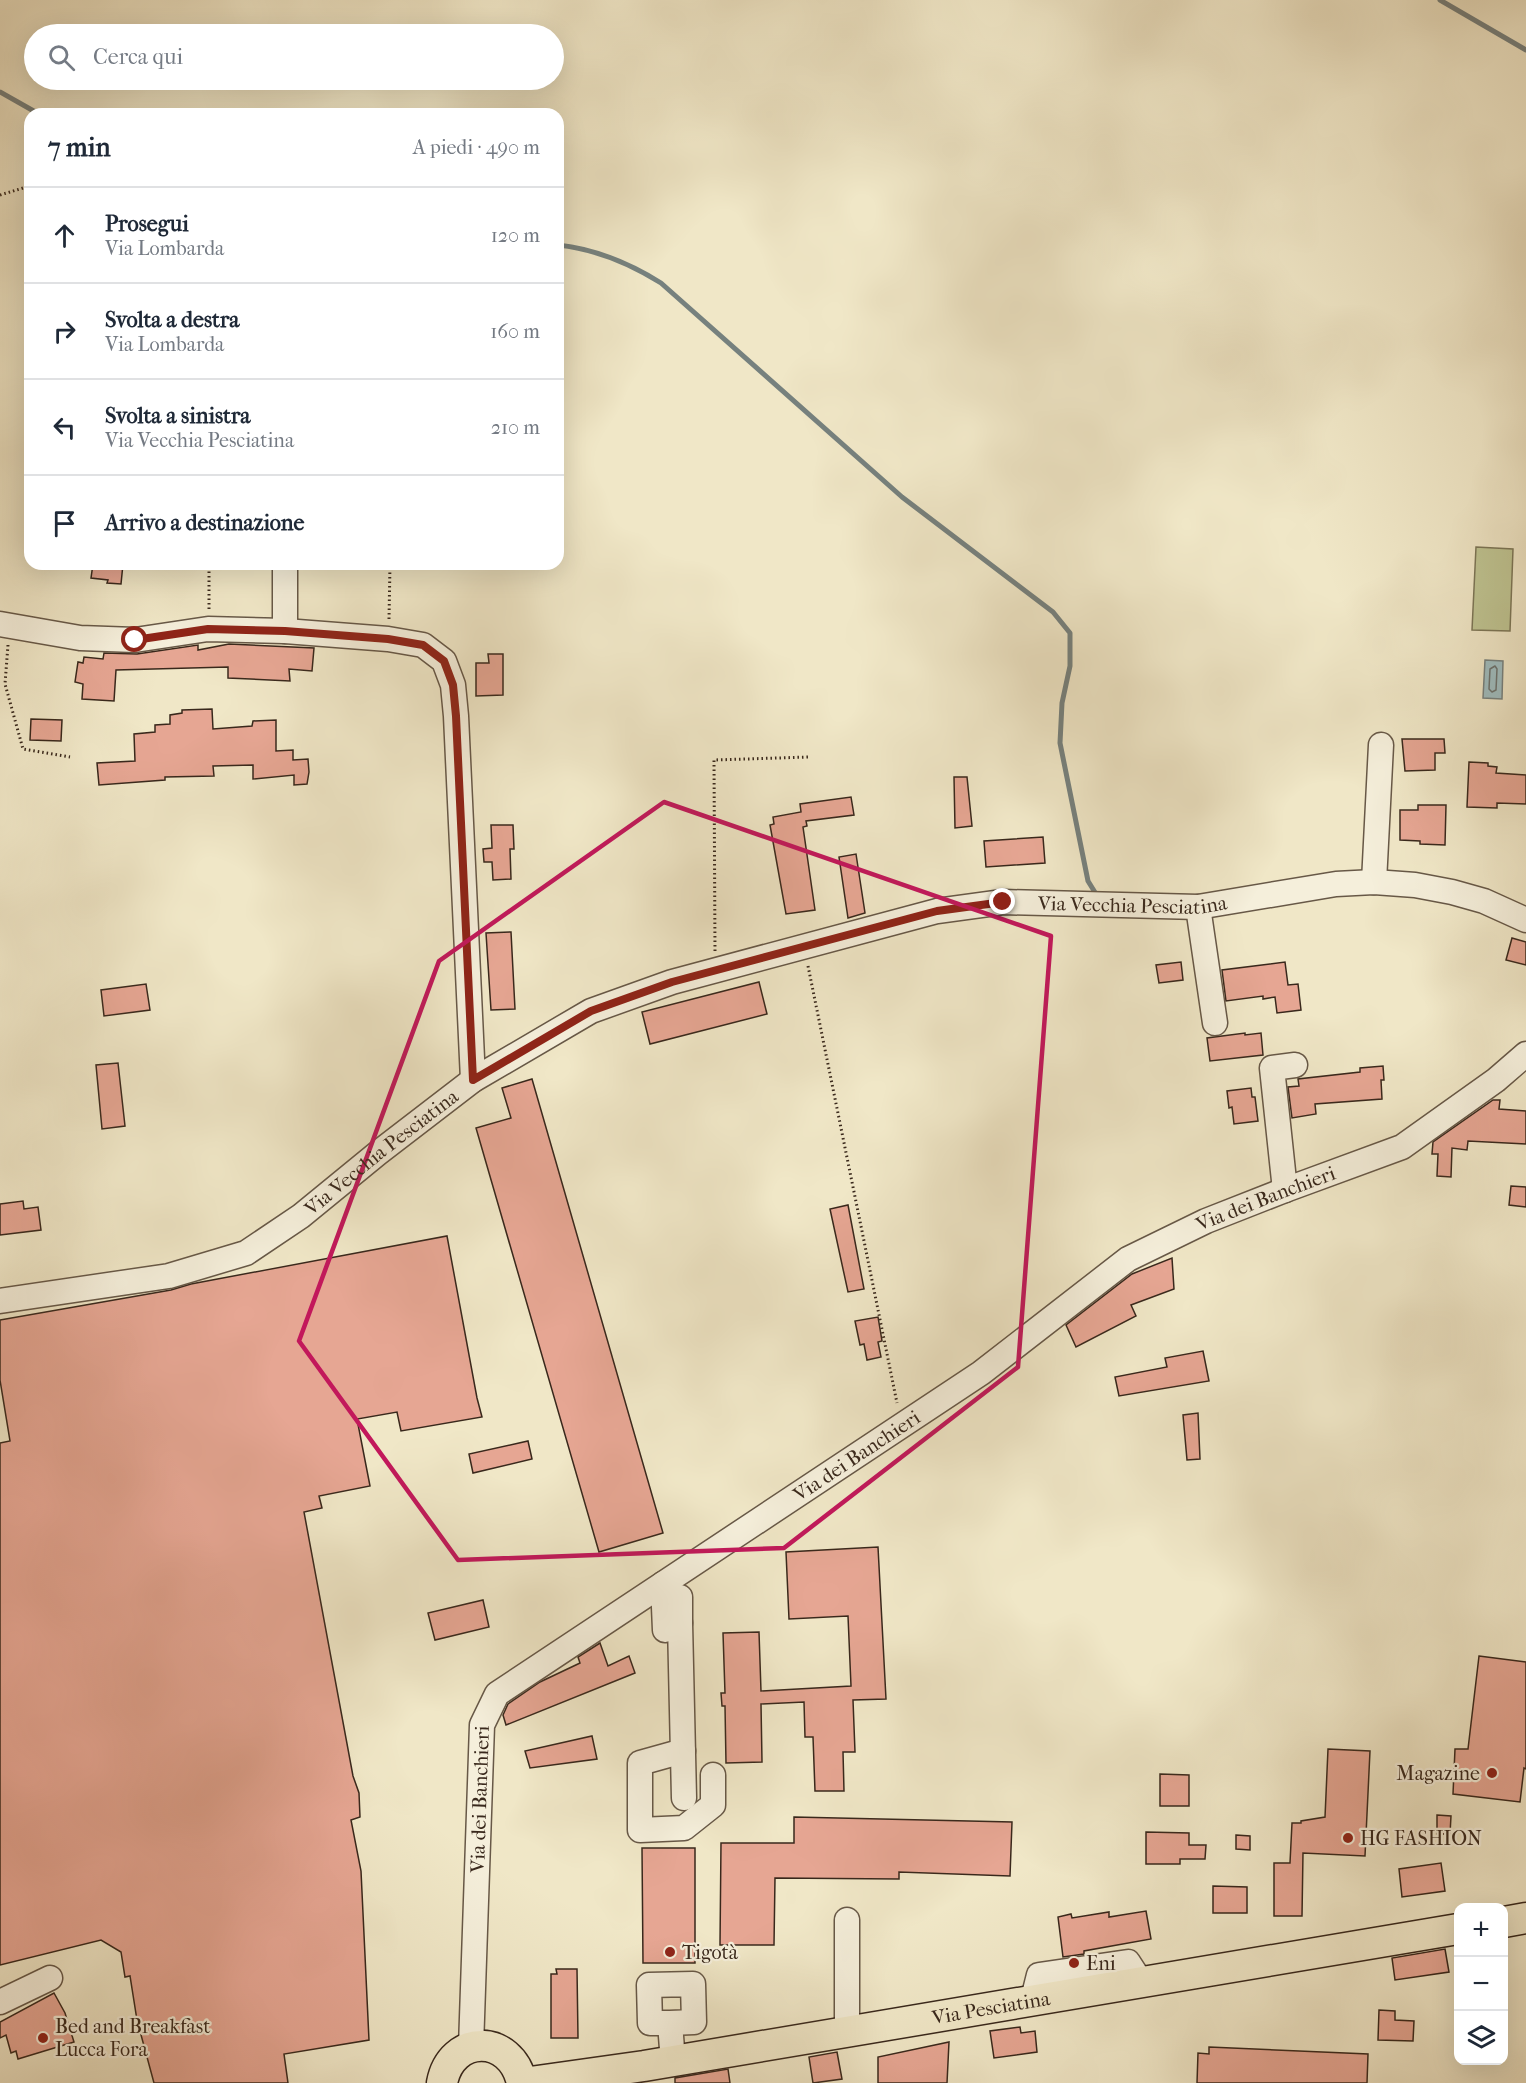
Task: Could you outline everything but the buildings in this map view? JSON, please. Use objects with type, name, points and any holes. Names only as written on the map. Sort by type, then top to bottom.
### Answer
[{"type":"main road","points":[[1508,1921],[1526,1918]]},
{"type":"main road","name":"Via Pesciatina","points":[[471,2047],[495,2048],[505,2053],[514,2061],[523,2083],[673,2061],[1454,1930]]},
{"type":"main road","points":[[442,2083],[445,2070],[451,2060],[460,2052],[471,2047]]},
{"type":"street","points":[[285,570],[285,631]]},
{"type":"street","points":[[5,625],[80,638],[135,640],[208,629],[285,631],[388,639],[423,645],[444,661],[453,685],[456,716],[473,1080]]},
{"type":"street","points":[[1374,877],[1380,745]]},
{"type":"street","name":"Via Vecchia Pesciatina","points":[[0,1301],[169,1276],[246,1253],[301,1216],[473,1080],[591,1011],[672,982],[937,911],[1003,902],[1198,907],[1374,877],[1452,892],[1484,901],[1526,921]]},
{"type":"street","points":[[1198,907],[1215,1023]]},
{"type":"street","name":"Via dei Banchieri","points":[[471,2047],[482,1725],[496,1694],[671,1591],[902,1426],[981,1373],[1128,1259],[1206,1221],[1402,1147],[1496,1080],[1526,1054]]},
{"type":"street","points":[[1285,1190],[1272,1068],[1295,1065]]},
{"type":"street","points":[[671,1591],[664,1630],[680,1623],[684,1798]]},
{"type":"street","points":[[683,1751],[640,1763],[640,1830],[684,1828],[713,1805],[713,1775]]},
{"type":"street","points":[[847,1920],[847,2032]]},
{"type":"street","points":[[0,2002],[50,1978]]},
{"type":"street","points":[[672,2030],[673,2061]]},
{"type":"path","points":[[0,195],[24,188]]},
{"type":"path","points":[[208,629],[209,570]]},
{"type":"path","points":[[388,639],[390,570]]},
{"type":"path","points":[[5,625],[5,684],[23,749],[70,757]]},
{"type":"path","points":[[715,970],[714,760],[809,757]]},
{"type":"path","points":[[804,946],[878,1320],[902,1426]]},
{"type":"highlighted area","points":[[664,802],[1051,936],[1018,1367],[784,1548],[458,1560],[299,1341],[439,961]]},
{"type":"green space","points":[[1476,547],[1513,549],[1510,631],[1472,630]]},
{"type":"water","points":[[1485,660],[1503,661],[1502,699],[1483,698]]},
{"type":"waterway","points":[[1440,0],[1526,50]]},
{"type":"waterway","points":[[0,92],[28,108]]},
{"type":"waterway","points":[[564,246],[612,258],[661,283],[902,497],[1053,612],[1070,633],[1070,666],[1062,703],[1060,743],[1088,881],[1096,894],[1101,894]]},
{"type":"place","name":"Magazine","points":[[1492,1773]]},
{"type":"place","name":"HG FASHION","points":[[1348,1838]]},
{"type":"place","name":"Tigotà","points":[[670,1952]]},
{"type":"place","name":"Eni","points":[[1074,1963]]},
{"type":"place","name":"Bed and Breakfast Lucca Fora","points":[[43,2038]]},
{"type":"route","points":[[135,640],[208,629],[285,631],[388,639],[423,645],[444,661],[453,685],[456,716],[473,1080],[591,1011],[672,982],[937,911],[1003,902]]}]
